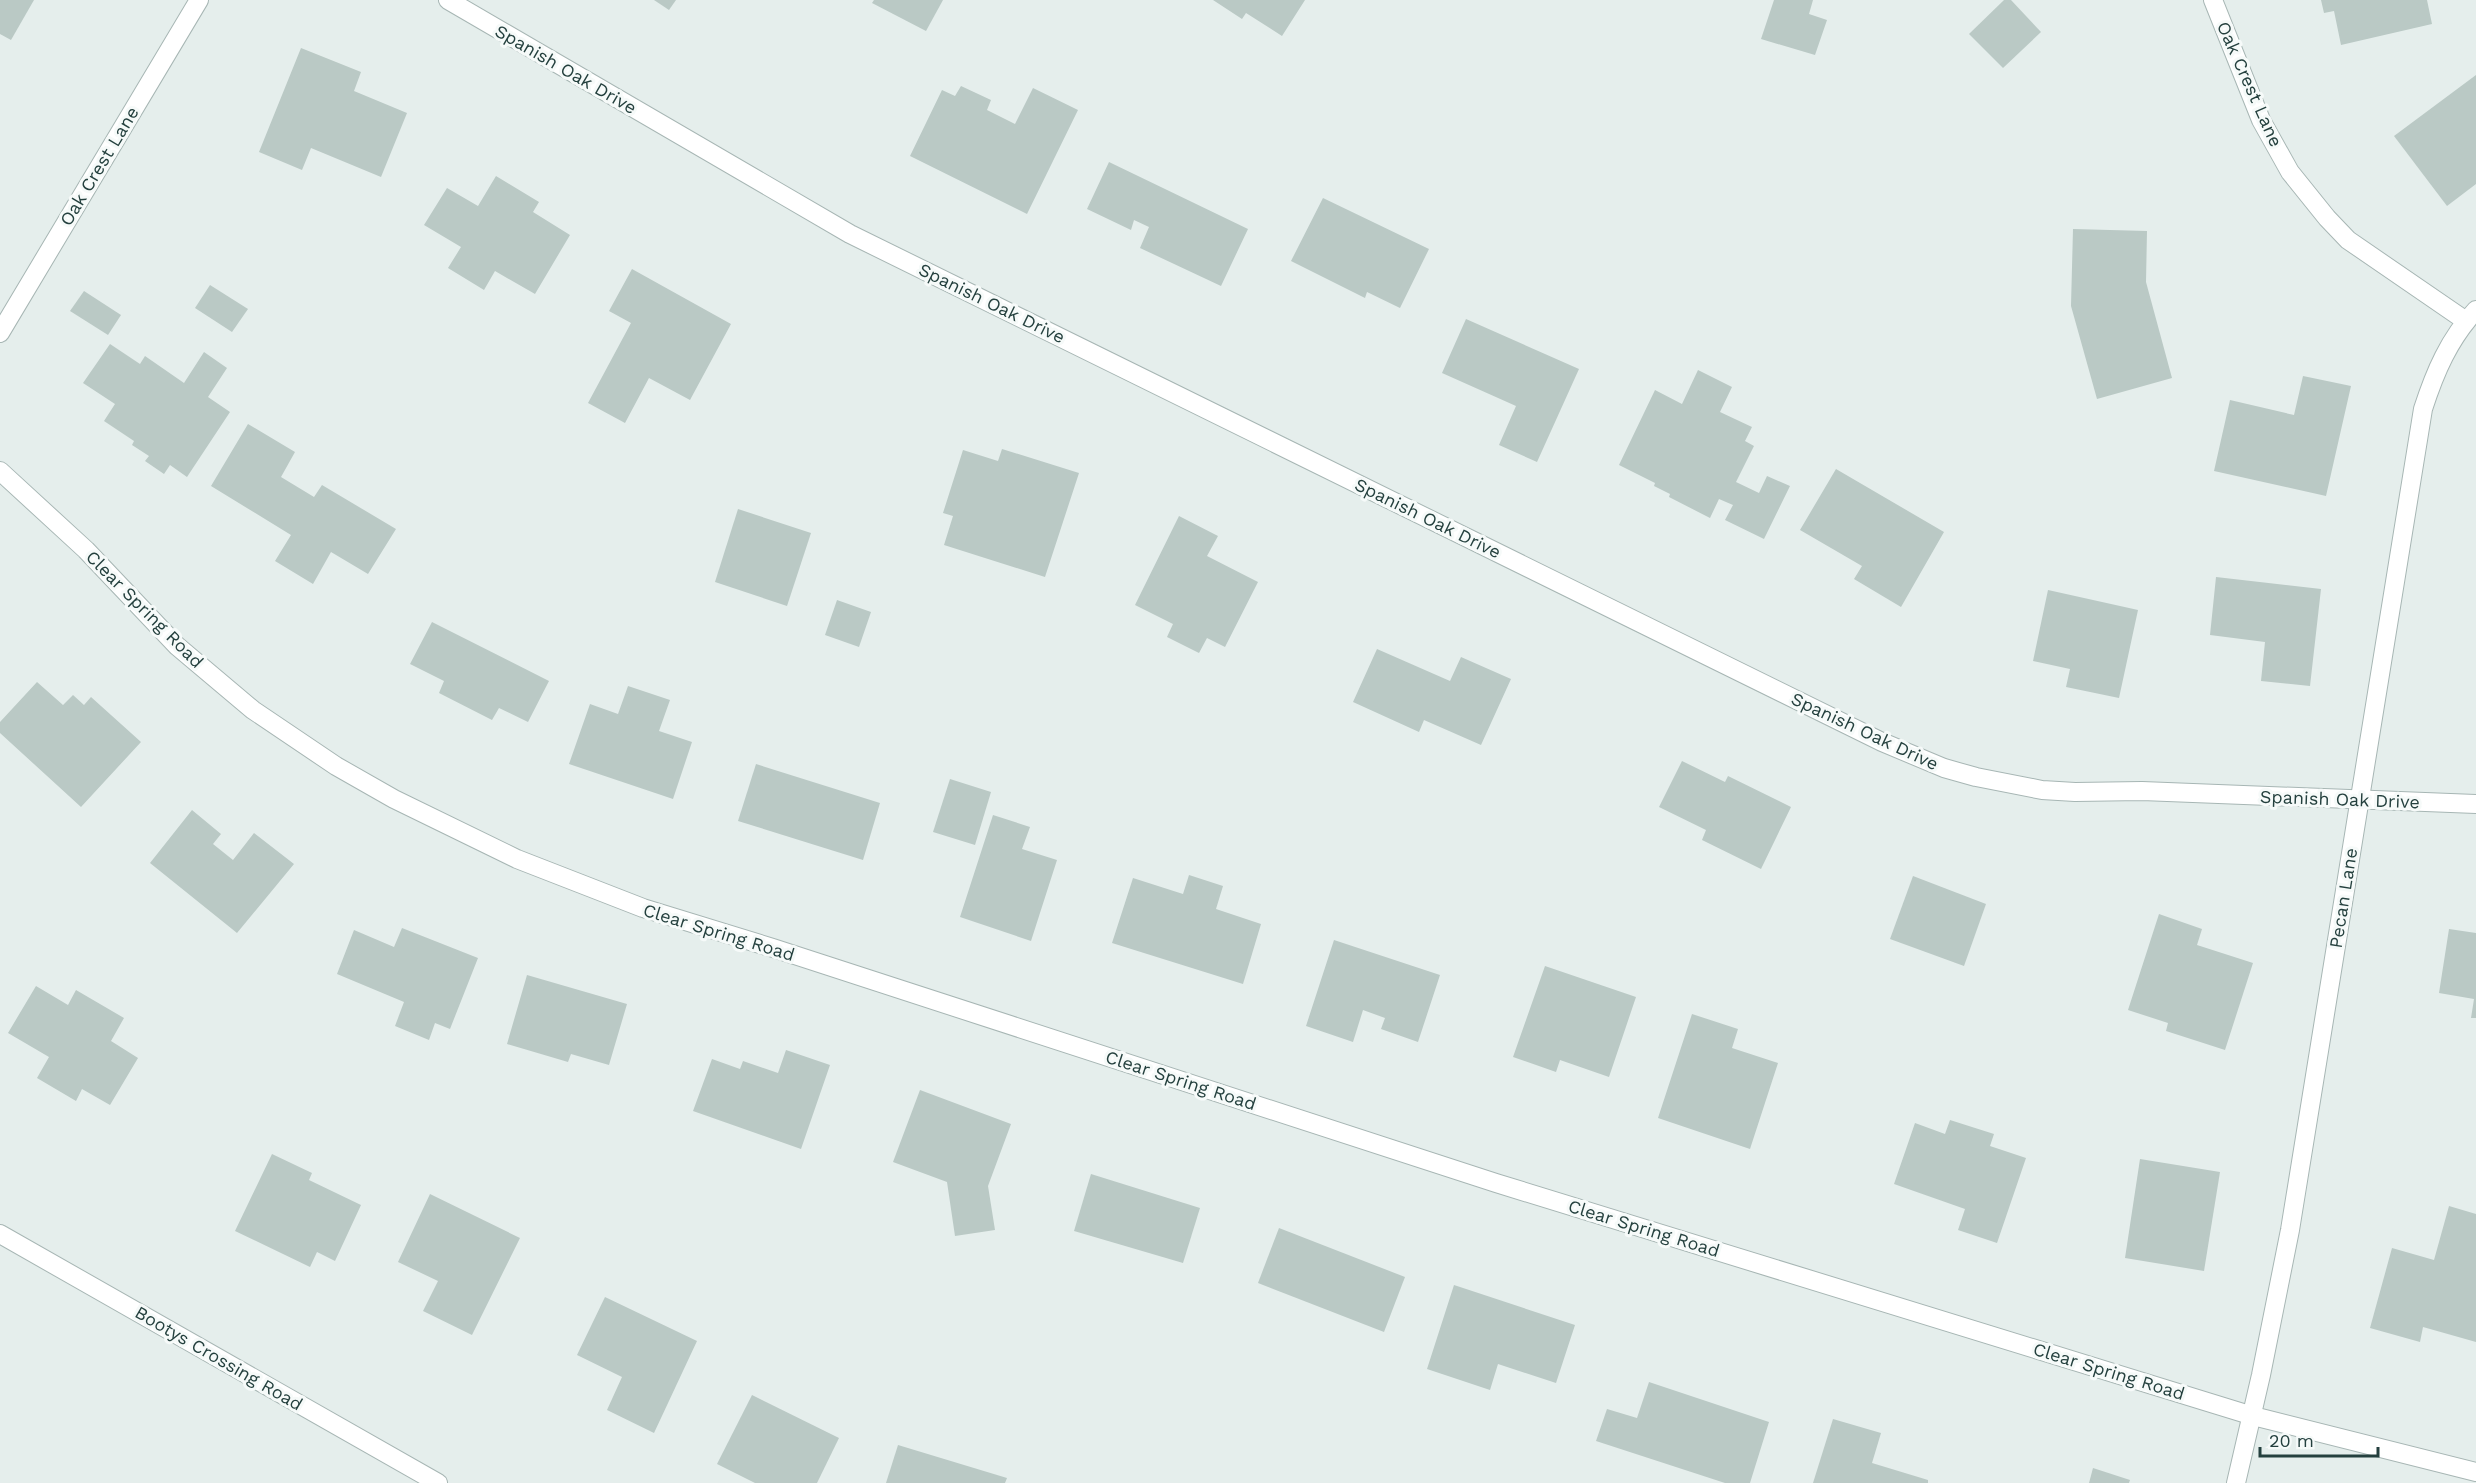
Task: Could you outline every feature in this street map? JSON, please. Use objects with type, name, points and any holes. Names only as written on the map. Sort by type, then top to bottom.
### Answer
[{"type":"street","name":"Oak Crest Lane","points":[[0,333],[199,0]]},
{"type":"street","name":"Spanish Oak Drive","points":[[448,0],[850,234],[1871,736],[1934,764],[1976,777],[2042,790],[2142,791],[2476,804]]},
{"type":"street","name":"Oak Crest Lane","points":[[2213,0],[2261,120],[2290,171],[2327,218],[2348,240],[2471,315]]},
{"type":"street","name":"Pecan Lane","points":[[2236,1483],[2253,1416],[2290,1230],[2423,409],[2437,367],[2458,330],[2471,315]]},
{"type":"street","name":"Clear Spring Road","points":[[0,471],[86,550],[177,646],[253,710],[336,766],[394,799],[517,859],[643,909],[773,948],[1496,1183],[2253,1416],[2476,1472]]},
{"type":"street","name":"Bootys Crossing Road","points":[[0,1234],[438,1483]]},
{"type":"building","points":[[0,0],[34,0],[11,40],[0,34]]},
{"type":"building","points":[[654,0],[676,0],[669,10]]},
{"type":"building","points":[[874,0],[943,0],[926,31],[872,3]]},
{"type":"building","points":[[1213,0],[1305,0],[1282,36],[1246,13],[1242,19]]},
{"type":"building","points":[[1774,0],[1813,0],[1809,14],[1827,20],[1815,55],[1761,39]]},
{"type":"building","points":[[2004,0],[2011,0],[2041,32],[2003,68],[1969,34]]},
{"type":"building","points":[[2321,0],[2427,0],[2432,24],[2341,45],[2334,11],[2324,13]]},
{"type":"building","points":[[301,48],[361,72],[354,91],[407,113],[381,177],[311,148],[302,170],[259,152]]},
{"type":"building","points":[[2476,75],[2476,184],[2447,206],[2394,136]]},
{"type":"building","points":[[961,86],[991,100],[987,110],[1015,124],[1033,88],[1078,110],[1027,214],[910,156],[942,90],[955,96]]},
{"type":"building","points":[[1109,162],[1248,229],[1221,286],[1140,248],[1149,227],[1134,220],[1131,230],[1087,209]]},
{"type":"building","points":[[496,176],[539,202],[533,212],[570,235],[535,294],[495,271],[484,290],[448,268],[461,247],[424,225],[447,188],[478,206]]},
{"type":"building","points":[[1323,198],[1429,249],[1400,308],[1367,292],[1365,298],[1291,261]]},
{"type":"building","points":[[2073,229],[2147,231],[2146,282],[2172,378],[2097,399],[2071,306]]},
{"type":"building","points":[[632,269],[731,324],[690,400],[649,378],[625,423],[588,403],[631,323],[609,311]]},
{"type":"building","points":[[210,285],[248,309],[232,332],[195,308]]},
{"type":"building","points":[[84,291],[121,315],[108,335],[70,311]]},
{"type":"building","points":[[1466,319],[1579,369],[1537,462],[1499,445],[1516,406],[1442,373]]},
{"type":"building","points":[[110,344],[140,364],[145,356],[184,383],[204,352],[227,368],[208,397],[230,412],[187,477],[170,465],[164,474],[145,461],[149,456],[132,445],[134,441],[104,421],[115,404],[83,383]]},
{"type":"building","points":[[1698,370],[1732,387],[1720,412],[1752,427],[1745,441],[1754,446],[1736,482],[1759,493],[1767,476],[1790,486],[1764,539],[1725,520],[1733,505],[1719,499],[1710,518],[1669,497],[1670,494],[1654,486],[1655,483],[1619,465],[1655,390],[1682,404]]},
{"type":"building","points":[[2303,376],[2351,386],[2326,496],[2214,471],[2230,400],[2294,415]]},
{"type":"building","points":[[248,424],[295,452],[281,477],[314,497],[322,485],[396,529],[368,574],[331,552],[313,584],[275,561],[291,535],[211,486]]},
{"type":"building","points":[[1002,449],[1079,473],[1045,577],[944,545],[953,516],[943,513],[963,450],[998,461]]},
{"type":"building","points":[[1836,469],[1944,532],[1901,607],[1854,579],[1862,566],[1800,530]]},
{"type":"building","points":[[738,509],[811,533],[787,606],[715,582]]},
{"type":"building","points":[[1179,516],[1218,536],[1207,556],[1258,582],[1225,647],[1207,638],[1199,653],[1167,637],[1173,624],[1135,605]]},
{"type":"building","points":[[2216,577],[2321,589],[2310,686],[2261,681],[2265,642],[2210,635]]},
{"type":"building","points":[[2048,590],[2138,610],[2119,698],[2066,687],[2070,669],[2033,661]]},
{"type":"building","points":[[837,600],[871,612],[859,647],[825,635]]},
{"type":"building","points":[[432,622],[549,681],[528,722],[499,708],[492,720],[439,693],[444,681],[410,664]]},
{"type":"building","points":[[1377,649],[1450,681],[1461,657],[1511,679],[1481,745],[1424,720],[1419,732],[1353,702]]},
{"type":"building","points":[[37,682],[63,705],[73,695],[84,705],[91,697],[141,742],[81,807],[0,733],[0,722]]},
{"type":"building","points":[[628,686],[670,700],[659,731],[692,742],[673,799],[569,764],[590,704],[618,714]]},
{"type":"building","points":[[1682,761],[1725,782],[1728,776],[1791,807],[1761,869],[1702,840],[1706,830],[1659,807]]},
{"type":"building","points":[[756,764],[880,803],[863,860],[738,821]]},
{"type":"building","points":[[950,779],[991,792],[975,845],[933,832]]},
{"type":"building","points":[[192,810],[221,834],[213,844],[233,860],[254,833],[294,864],[237,933],[150,863]]},
{"type":"building","points":[[993,815],[1030,827],[1022,849],[1057,860],[1031,941],[960,917]]},
{"type":"building","points":[[1189,875],[1223,886],[1216,909],[1261,924],[1243,984],[1112,943],[1133,878],[1183,894]]},
{"type":"building","points":[[1913,876],[1986,904],[1964,966],[1890,939]]},
{"type":"building","points":[[2159,914],[2202,929],[2197,945],[2253,963],[2225,1050],[2166,1031],[2168,1023],[2128,1010]]},
{"type":"building","points":[[402,928],[478,958],[450,1029],[435,1023],[429,1040],[395,1026],[404,1002],[337,974],[354,930],[394,947]]},
{"type":"building","points":[[2449,929],[2476,933],[2476,1018],[2471,1018],[2474,999],[2439,993]]},
{"type":"building","points":[[1334,940],[1440,975],[1418,1042],[1381,1029],[1385,1018],[1363,1010],[1353,1042],[1306,1026]]},
{"type":"building","points":[[1545,966],[1636,997],[1609,1077],[1560,1060],[1556,1072],[1513,1057]]},
{"type":"building","points":[[527,975],[627,1004],[609,1065],[571,1054],[568,1062],[507,1044]]},
{"type":"building","points":[[36,986],[68,1005],[76,990],[124,1018],[111,1041],[138,1058],[110,1105],[82,1089],[76,1101],[37,1078],[49,1057],[8,1033]]},
{"type":"building","points":[[1692,1014],[1738,1029],[1732,1048],[1778,1063],[1750,1149],[1658,1118]]},
{"type":"building","points":[[786,1050],[830,1065],[801,1149],[693,1111],[712,1059],[740,1069],[743,1061],[778,1073]]},
{"type":"building","points":[[920,1090],[1011,1124],[988,1186],[995,1230],[955,1236],[947,1182],[893,1162]]},
{"type":"building","points":[[1950,1120],[1994,1134],[1990,1146],[2026,1158],[1997,1243],[1958,1230],[1965,1209],[1894,1184],[1915,1123],[1945,1134]]},
{"type":"building","points":[[272,1154],[312,1173],[309,1180],[361,1205],[335,1261],[317,1252],[310,1267],[235,1231]]},
{"type":"building","points":[[2140,1159],[2220,1172],[2204,1271],[2125,1258]]},
{"type":"building","points":[[1091,1174],[1200,1208],[1183,1263],[1074,1231]]},
{"type":"building","points":[[430,1194],[520,1238],[472,1335],[423,1311],[438,1281],[398,1262]]},
{"type":"building","points":[[2449,1206],[2476,1214],[2476,1342],[2423,1327],[2420,1342],[2370,1328],[2392,1248],[2434,1260]]},
{"type":"building","points":[[1279,1228],[1405,1277],[1384,1332],[1258,1283]]},
{"type":"building","points":[[1454,1285],[1575,1325],[1556,1383],[1498,1364],[1490,1390],[1427,1369]]},
{"type":"building","points":[[605,1297],[697,1341],[654,1433],[607,1410],[622,1377],[577,1355]]},
{"type":"building","points":[[1649,1382],[1769,1422],[1750,1483],[1725,1483],[1596,1441],[1607,1409],[1637,1418]]},
{"type":"building","points":[[752,1395],[839,1438],[817,1483],[755,1483],[717,1464]]},
{"type":"building","points":[[1833,1419],[1881,1433],[1872,1463],[1928,1480],[1928,1483],[1813,1483]]},
{"type":"building","points":[[898,1445],[1007,1478],[1005,1483],[886,1483]]},
{"type":"building","points":[[2093,1468],[2130,1480],[2129,1483],[2089,1483]]}]
